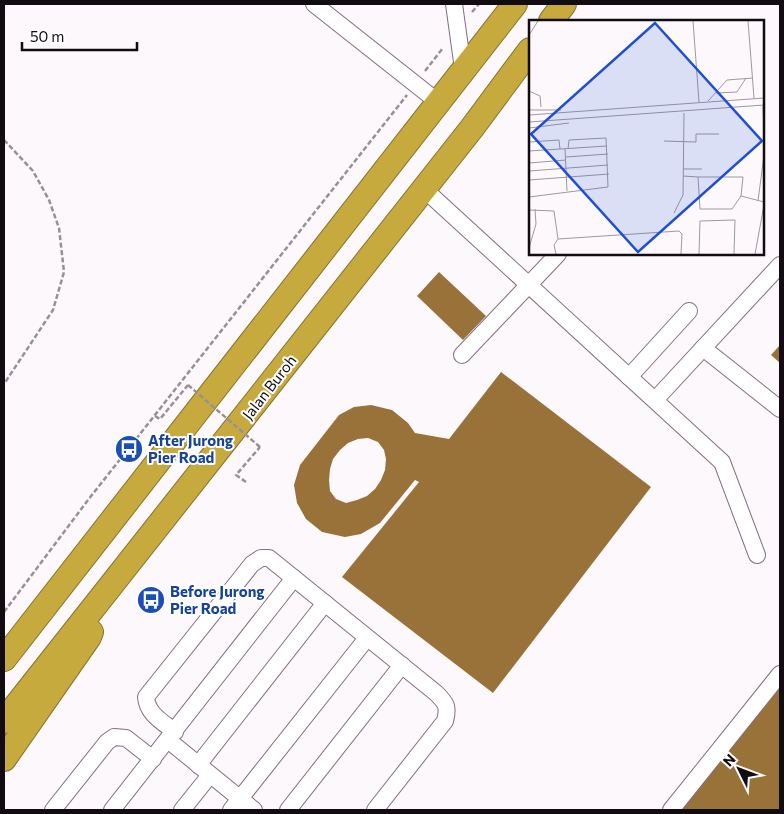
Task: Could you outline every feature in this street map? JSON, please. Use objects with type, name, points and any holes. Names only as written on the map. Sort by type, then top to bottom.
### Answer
[{"type":"highway","points":[[4,659],[514,4]]},
{"type":"highway","points":[[552,20],[564,4]]},
{"type":"highway","name":"Jalan Buroh","points":[[4,721],[472,128],[529,51]]},
{"type":"highway","points":[[4,634],[59,589]]},
{"type":"highway","points":[[4,759],[90,637],[97,603]]},
{"type":"lane","points":[[314,4],[438,102]]},
{"type":"lane","points":[[457,6],[458,29],[464,69]]},
{"type":"lane","points":[[424,189],[722,462],[757,555]]},
{"type":"lane","points":[[462,355],[557,255]]},
{"type":"lane","points":[[655,400],[780,265]]},
{"type":"lane","points":[[629,377],[690,311]]},
{"type":"lane","points":[[703,348],[780,409]]},
{"type":"lane","points":[[254,810],[236,805],[150,712],[146,705],[146,697],[252,564],[261,558],[269,558],[436,693],[445,703],[448,711],[445,721],[375,810]]},
{"type":"lane","points":[[112,810],[294,578]]},
{"type":"lane","points":[[182,810],[204,770],[325,603]]},
{"type":"lane","points":[[236,805],[367,638]]},
{"type":"lane","points":[[288,810],[402,665]]},
{"type":"lane","points":[[672,810],[780,674]]},
{"type":"lane","points":[[53,810],[107,742],[114,737],[126,738],[152,760]]},
{"type":"path","points":[[4,612],[88,500],[479,4]]},
{"type":"path","points":[[4,140],[33,172],[49,200],[59,228],[64,272],[53,310],[4,384]]},
{"type":"path","points":[[155,416],[160,419],[188,385],[260,446],[236,475],[246,482]]},
{"type":"building","points":[[439,272],[486,316],[463,340],[417,296]]},
{"type":"building","points":[[780,345],[780,363],[771,355]]},
{"type":"building","points":[[501,372],[651,487],[493,693],[342,577],[419,482],[415,480],[380,523],[361,534],[345,537],[322,532],[306,519],[297,503],[294,485],[300,465],[339,415],[354,407],[371,405],[392,410],[408,423],[415,433],[449,439]],"holes":[[[368,438],[378,442],[384,450],[386,459],[385,470],[375,489],[367,496],[346,503],[336,499],[330,491],[329,480],[333,459],[348,443],[358,439]]]},
{"type":"building","points":[[780,682],[780,810],[681,810]]},
{"type":"place","name":"After Jurong Pier Road","points":[[129,449]]},
{"type":"place","name":"Before Jurong Pier Road","points":[[151,600]]}]
